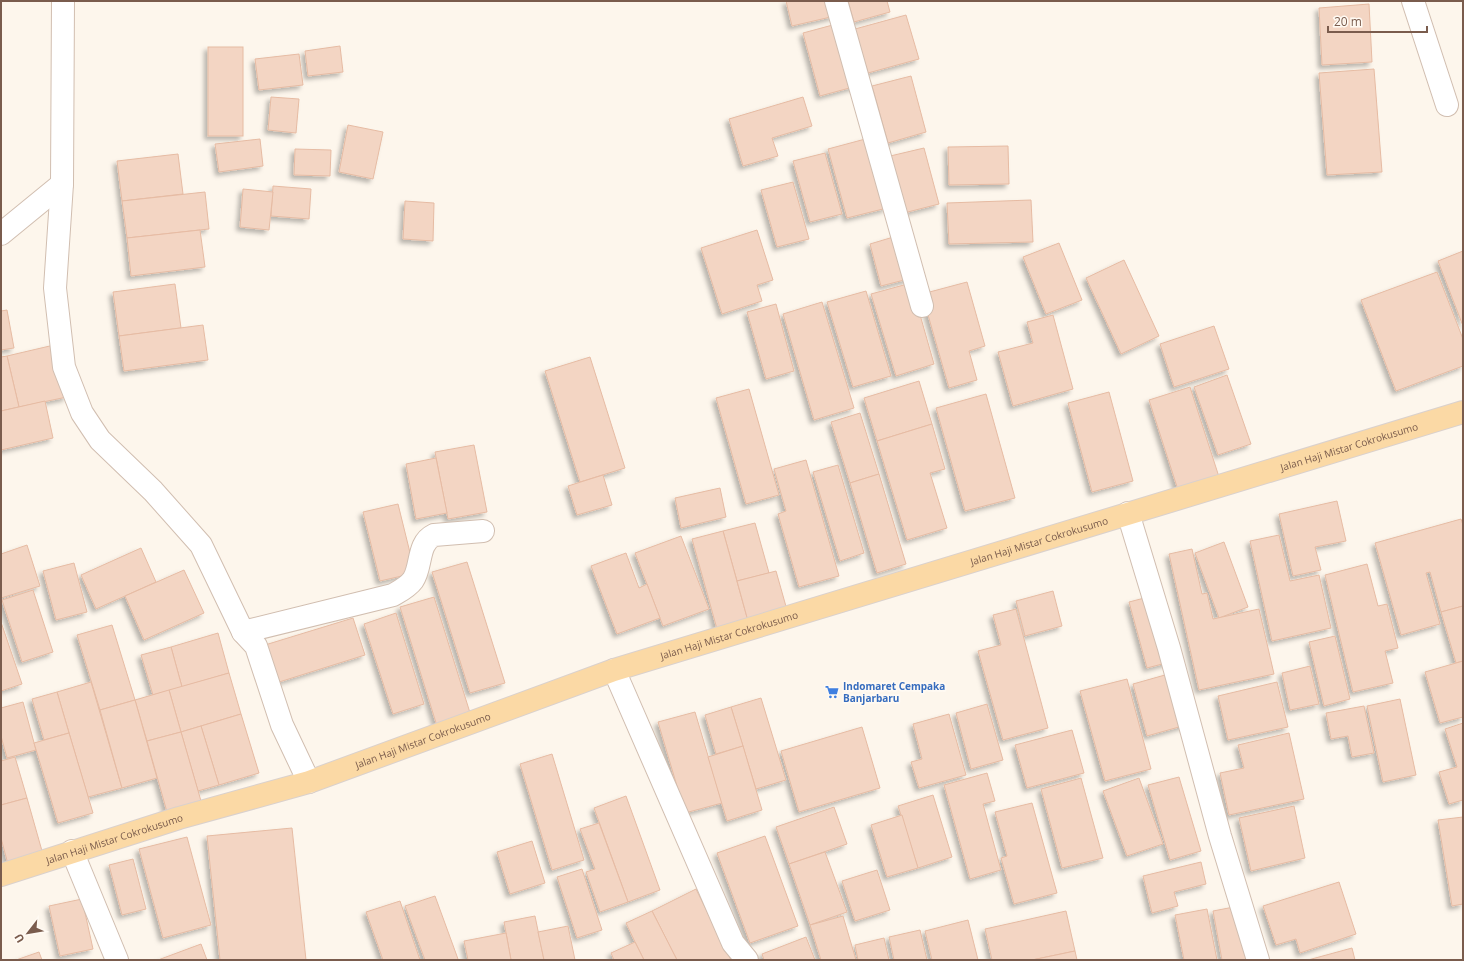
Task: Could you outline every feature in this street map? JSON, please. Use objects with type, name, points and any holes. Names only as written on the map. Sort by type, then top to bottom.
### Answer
[{"type":"main road","name":"Jalan Haji Mistar Cokrokusumo","points":[[1,875],[72,851],[179,818],[309,782],[614,670],[1463,412]]},
{"type":"street","points":[[63,1],[62,184],[55,288],[64,367],[82,413],[100,440],[152,491],[201,545],[243,632],[256,646],[282,725],[309,782]]},
{"type":"street","points":[[836,1],[922,306]]},
{"type":"street","points":[[1413,1],[1447,105]]},
{"type":"street","points":[[1,234],[62,184]]},
{"type":"street","points":[[1128,514],[1169,648],[1220,836],[1258,960]]},
{"type":"street","points":[[243,632],[393,595],[408,586],[414,579],[424,544],[430,537],[434,535],[483,531]]},
{"type":"street","points":[[614,670],[733,943],[747,960]]},
{"type":"street","points":[[72,851],[117,960]]},
{"type":"building","points":[[786,1],[831,1],[835,16],[792,26]]},
{"type":"building","points":[[848,1],[887,1],[890,12],[854,22]]},
{"type":"building","points":[[1369,4],[1372,62],[1322,65],[1319,8]]},
{"type":"building","points":[[906,15],[919,59],[868,73],[855,29]]},
{"type":"building","points":[[840,23],[857,86],[820,96],[803,33]]},
{"type":"building","points":[[340,46],[343,72],[308,76],[305,51]]},
{"type":"building","points":[[208,47],[243,47],[243,136],[208,136]]},
{"type":"building","points":[[299,54],[303,85],[259,90],[255,59]]},
{"type":"building","points":[[1374,69],[1382,172],[1327,175],[1319,73]]},
{"type":"building","points":[[911,76],[926,132],[888,143],[872,86]]},
{"type":"building","points":[[271,97],[299,99],[296,133],[268,130]]},
{"type":"building","points":[[803,97],[812,126],[772,138],[778,156],[743,166],[729,119]]},
{"type":"building","points":[[348,125],[383,132],[373,179],[339,172]]},
{"type":"building","points":[[869,138],[887,208],[847,218],[828,149]]},
{"type":"building","points":[[260,139],[263,166],[219,172],[215,144]]},
{"type":"building","points":[[1008,146],[1009,184],[949,185],[948,147]]},
{"type":"building","points":[[924,148],[939,204],[900,214],[886,157]]},
{"type":"building","points":[[295,149],[331,150],[330,176],[294,175]]},
{"type":"building","points":[[825,153],[842,214],[810,222],[793,161]]},
{"type":"building","points":[[178,154],[183,194],[122,201],[117,161]]},
{"type":"building","points":[[793,182],[809,239],[777,247],[761,190]]},
{"type":"building","points":[[273,186],[311,189],[309,219],[271,216]]},
{"type":"building","points":[[243,189],[273,192],[269,230],[240,227]]},
{"type":"building","points":[[205,192],[209,229],[127,238],[122,201]]},
{"type":"building","points":[[1031,200],[1033,242],[949,244],[947,203]]},
{"type":"building","points":[[405,201],[434,203],[433,241],[403,239]]},
{"type":"building","points":[[200,230],[205,267],[131,276],[127,238]]},
{"type":"building","points":[[757,230],[773,280],[757,285],[762,301],[722,314],[701,248]]},
{"type":"building","points":[[900,235],[912,278],[881,286],[870,244]]},
{"type":"building","points":[[1059,243],[1082,300],[1046,314],[1023,257]]},
{"type":"building","points":[[1463,251],[1463,326],[1438,261]]},
{"type":"building","points":[[1124,260],[1159,336],[1121,354],[1086,278]]},
{"type":"building","points":[[1437,272],[1463,339],[1463,366],[1396,391],[1361,300]]},
{"type":"building","points":[[967,282],[985,346],[969,351],[977,380],[949,388],[922,294]]},
{"type":"building","points":[[911,283],[934,364],[896,376],[871,294]]},
{"type":"building","points":[[175,284],[181,328],[119,336],[113,292]]},
{"type":"building","points":[[866,291],[891,376],[853,387],[827,302]]},
{"type":"building","points":[[822,302],[854,408],[814,420],[783,314]]},
{"type":"building","points":[[776,304],[794,371],[766,379],[747,312]]},
{"type":"building","points":[[7,310],[14,348],[1,350],[1,311]]},
{"type":"building","points":[[1053,315],[1073,389],[1013,406],[998,352],[1033,343],[1027,322]]},
{"type":"building","points":[[203,325],[208,360],[124,371],[119,336]]},
{"type":"building","points":[[1214,326],[1229,369],[1174,387],[1160,344]]},
{"type":"building","points":[[54,345],[67,397],[19,407],[7,356]]},
{"type":"building","points":[[7,356],[19,407],[1,411],[1,357]]},
{"type":"building","points":[[590,357],[625,468],[580,482],[545,371]]},
{"type":"building","points":[[1227,375],[1251,444],[1218,455],[1194,387]]},
{"type":"building","points":[[919,381],[932,424],[877,441],[864,398]]},
{"type":"building","points":[[1190,387],[1220,480],[1179,493],[1149,400]]},
{"type":"building","points":[[749,389],[779,495],[746,504],[716,398]]},
{"type":"building","points":[[1109,392],[1133,481],[1092,492],[1068,403]]},
{"type":"building","points":[[986,394],[1015,498],[965,511],[936,408]]},
{"type":"building","points":[[45,401],[53,438],[1,450],[1,411]]},
{"type":"building","points":[[860,413],[879,474],[850,483],[831,422]]},
{"type":"building","points":[[932,424],[945,469],[930,473],[947,528],[907,540],[877,441]]},
{"type":"building","points":[[474,445],[487,512],[448,519],[435,452]]},
{"type":"building","points":[[436,458],[447,513],[416,519],[406,464]]},
{"type":"building","points":[[806,460],[839,576],[799,587],[778,514],[786,511],[774,469]]},
{"type":"building","points":[[838,465],[864,553],[840,561],[813,472]]},
{"type":"building","points":[[879,474],[906,564],[877,573],[850,483]]},
{"type":"building","points":[[603,475],[612,505],[577,515],[568,486]]},
{"type":"building","points":[[720,488],[726,517],[681,528],[675,498]]},
{"type":"building","points":[[1337,501],[1346,541],[1315,547],[1321,570],[1293,576],[1279,514]]},
{"type":"building","points":[[398,504],[415,573],[380,581],[363,512]]},
{"type":"building","points":[[1461,519],[1463,525],[1463,606],[1441,612],[1430,572],[1426,573],[1440,624],[1401,635],[1375,543]]},
{"type":"building","points":[[755,523],[769,573],[737,581],[723,531]]},
{"type":"building","points":[[723,531],[748,621],[717,629],[692,539]]},
{"type":"building","points":[[1279,535],[1290,581],[1319,575],[1331,628],[1272,641],[1250,541]]},
{"type":"building","points":[[681,536],[709,609],[663,626],[635,553]]},
{"type":"building","points":[[1224,542],[1248,607],[1219,618],[1195,553]]},
{"type":"building","points":[[27,545],[40,586],[1,598],[1,554]]},
{"type":"building","points":[[141,548],[156,582],[96,609],[81,575]]},
{"type":"building","points":[[1192,549],[1202,594],[1207,593],[1213,619],[1259,609],[1274,674],[1199,690],[1169,554]]},
{"type":"building","points":[[626,553],[639,588],[647,584],[660,618],[617,634],[591,566]]},
{"type":"building","points":[[467,562],[505,683],[470,693],[432,572]]},
{"type":"building","points":[[74,563],[87,612],[56,620],[43,571]]},
{"type":"building","points":[[1367,564],[1378,606],[1387,604],[1398,648],[1385,651],[1393,683],[1353,692],[1325,575]]},
{"type":"building","points":[[184,570],[204,613],[144,640],[125,596]]},
{"type":"building","points":[[776,571],[787,610],[748,621],[737,581]]},
{"type":"building","points":[[33,590],[53,652],[22,662],[2,600]]},
{"type":"building","points":[[1053,591],[1062,626],[1025,636],[1016,601]]},
{"type":"building","points":[[1152,596],[1170,662],[1147,668],[1129,602]]},
{"type":"building","points":[[434,597],[471,716],[437,726],[400,607]]},
{"type":"building","points":[[1463,606],[1463,661],[1456,663],[1441,612]]},
{"type":"building","points":[[1016,609],[1048,728],[1003,740],[978,651],[1001,645],[993,615]]},
{"type":"building","points":[[396,613],[424,704],[393,714],[364,624]]},
{"type":"building","points":[[353,618],[365,655],[276,683],[265,645]]},
{"type":"building","points":[[1,622],[22,684],[1,691]]},
{"type":"building","points":[[112,625],[135,700],[100,710],[77,635]]},
{"type":"building","points":[[218,633],[229,673],[182,687],[171,647]]},
{"type":"building","points":[[1335,636],[1350,699],[1324,706],[1309,642]]},
{"type":"building","points":[[171,647],[182,687],[153,695],[141,655]]},
{"type":"building","points":[[1463,661],[1463,717],[1440,723],[1425,672]]},
{"type":"building","points":[[1310,666],[1319,704],[1290,710],[1282,673]]},
{"type":"building","points":[[229,673],[241,714],[181,732],[169,690]]},
{"type":"building","points":[[1172,673],[1186,725],[1147,736],[1133,684]]},
{"type":"building","points":[[1127,679],[1151,769],[1105,781],[1080,691]]},
{"type":"building","points":[[91,682],[122,788],[88,797],[57,692]]},
{"type":"building","points":[[1277,682],[1288,727],[1228,740],[1218,696]]},
{"type":"building","points":[[169,690],[181,732],[147,741],[135,700]]},
{"type":"building","points":[[57,692],[69,733],[44,740],[32,699]]},
{"type":"building","points":[[761,698],[786,780],[756,789],[731,707]]},
{"type":"building","points":[[1400,699],[1416,775],[1383,782],[1367,706]]},
{"type":"building","points":[[135,700],[157,778],[122,788],[100,710]]},
{"type":"building","points":[[23,702],[36,750],[7,758],[1,736],[1,708]]},
{"type":"building","points":[[987,704],[1003,760],[971,769],[956,713]]},
{"type":"building","points":[[1364,706],[1374,753],[1352,757],[1348,736],[1331,739],[1326,713]]},
{"type":"building","points":[[731,707],[743,746],[716,754],[705,715]]},
{"type":"building","points":[[695,712],[722,803],[685,813],[658,722]]},
{"type":"building","points":[[241,714],[259,773],[219,785],[201,726]]},
{"type":"building","points":[[949,714],[966,775],[919,788],[911,762],[922,759],[913,724]]},
{"type":"building","points":[[1463,723],[1463,800],[1449,804],[1439,772],[1457,767],[1445,729]]},
{"type":"building","points":[[201,726],[219,785],[198,791],[181,732]]},
{"type":"building","points":[[862,727],[880,788],[799,812],[781,751]]},
{"type":"building","points":[[1072,730],[1084,773],[1027,788],[1015,745]]},
{"type":"building","points":[[181,732],[201,801],[167,812],[147,741]]},
{"type":"building","points":[[69,733],[93,813],[58,823],[34,743]]},
{"type":"building","points":[[1289,733],[1304,799],[1229,815],[1220,773],[1244,768],[1238,745]]},
{"type":"building","points":[[743,746],[762,810],[727,821],[708,757]]},
{"type":"building","points":[[552,754],[584,860],[552,870],[520,764]]},
{"type":"building","points":[[15,757],[27,798],[1,805],[1,761]]},
{"type":"building","points":[[987,773],[995,801],[983,804],[1001,870],[970,879],[944,785]]},
{"type":"building","points":[[1179,777],[1201,851],[1170,860],[1148,785]]},
{"type":"building","points":[[1081,778],[1103,858],[1062,868],[1041,789]]},
{"type":"building","points":[[1139,778],[1163,844],[1127,856],[1103,791]]},
{"type":"building","points":[[933,795],[952,857],[918,868],[898,806]]},
{"type":"building","points":[[626,796],[660,890],[628,902],[594,808]]},
{"type":"building","points":[[27,798],[44,858],[9,868],[1,838],[1,805]]},
{"type":"building","points":[[1032,803],[1057,893],[1014,904],[1001,858],[1007,856],[995,812]]},
{"type":"building","points":[[1294,806],[1305,858],[1251,871],[1239,818]]},
{"type":"building","points":[[834,807],[847,844],[789,864],[776,827]]},
{"type":"building","points":[[902,815],[918,868],[887,877],[871,825]]},
{"type":"building","points":[[1463,817],[1463,904],[1452,906],[1438,820]]},
{"type":"building","points":[[599,823],[628,902],[600,912],[586,872],[595,869],[580,829]]},
{"type":"building","points":[[292,828],[306,960],[220,960],[207,836]]},
{"type":"building","points":[[765,836],[798,926],[750,943],[717,853]]},
{"type":"building","points":[[187,837],[211,925],[163,938],[139,849]]},
{"type":"building","points":[[532,841],[545,883],[510,894],[497,852]]},
{"type":"building","points":[[825,852],[847,912],[810,925],[789,864]]},
{"type":"building","points":[[133,859],[146,909],[122,915],[109,865]]},
{"type":"building","points":[[1201,862],[1206,884],[1174,892],[1178,906],[1152,913],[1143,876]]},
{"type":"building","points":[[582,869],[602,930],[577,938],[557,877]]},
{"type":"building","points":[[877,870],[890,910],[855,921],[842,881]]},
{"type":"building","points":[[1339,882],[1356,934],[1300,953],[1296,939],[1276,945],[1263,906]]},
{"type":"building","points":[[696,889],[731,960],[677,960],[652,911]]},
{"type":"building","points":[[435,896],[458,959],[456,960],[425,960],[405,906]]},
{"type":"building","points":[[82,899],[93,949],[60,956],[49,906]]},
{"type":"building","points":[[400,901],[420,960],[383,960],[366,912]]},
{"type":"building","points":[[1239,906],[1251,960],[1222,960],[1213,911]]},
{"type":"building","points":[[1207,909],[1217,960],[1184,960],[1175,915]]},
{"type":"building","points":[[652,911],[677,960],[644,960],[626,923]]},
{"type":"building","points":[[1066,911],[1075,951],[1032,960],[992,960],[985,929]]},
{"type":"building","points":[[535,916],[544,960],[511,960],[504,922]]},
{"type":"building","points":[[843,916],[856,960],[821,960],[810,925]]},
{"type":"building","points":[[968,920],[978,960],[932,960],[925,931]]},
{"type":"building","points":[[568,926],[575,960],[544,960],[538,932]]},
{"type":"building","points":[[920,930],[927,960],[894,960],[889,937]]},
{"type":"building","points":[[506,933],[511,960],[468,960],[464,941]]},
{"type":"building","points":[[806,937],[815,960],[764,960],[762,954]]},
{"type":"building","points":[[884,938],[889,960],[858,960],[855,945]]},
{"type":"building","points":[[635,942],[644,960],[614,960],[611,953]]},
{"type":"building","points":[[201,944],[207,960],[158,960]]},
{"type":"building","points":[[1352,948],[1355,960],[1308,960]]},
{"type":"building","points":[[1075,951],[1077,960],[1032,960]]},
{"type":"building","points":[[39,952],[42,960],[16,960]]},
{"type":"place","name":"Indomaret Cempaka Banjarbaru","points":[[832,692]]}]
